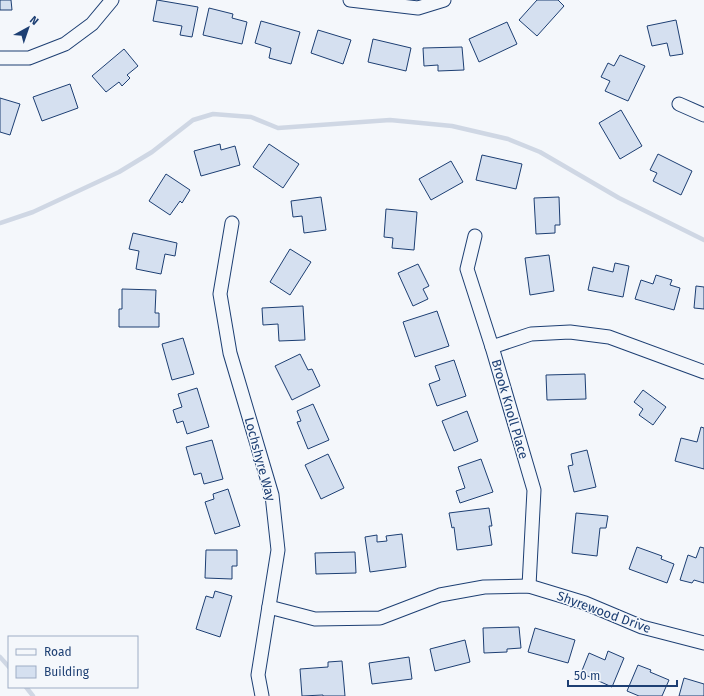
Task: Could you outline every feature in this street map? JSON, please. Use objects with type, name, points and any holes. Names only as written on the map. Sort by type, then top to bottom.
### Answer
[{"type":"street","points":[[0,58],[29,58],[66,44],[92,24],[112,0]]},
{"type":"street","points":[[350,0],[418,8],[444,0]]},
{"type":"street","points":[[679,104],[704,115]]},
{"type":"street","name":"Lochshyre Way","points":[[232,224],[220,294],[230,353],[272,495],[278,550],[258,675],[262,696]]},
{"type":"street","name":"Brook Knoll Place","points":[[475,236],[467,269],[492,347],[534,490],[529,586]]},
{"type":"street","points":[[492,347],[531,334],[570,332],[609,337],[704,372]]},
{"type":"street","name":"Shyrewood Drive","points":[[269,607],[315,619],[380,618],[440,596],[484,587],[529,586],[585,603],[642,627],[704,643]]},
{"type":"building","points":[[0,0],[11,0],[12,10],[0,10]]},
{"type":"building","points":[[157,0],[198,7],[192,37],[180,35],[182,26],[153,21]]},
{"type":"building","points":[[537,0],[558,0],[564,6],[537,36],[519,20]]},
{"type":"building","points":[[209,8],[233,14],[232,18],[247,22],[242,44],[203,35]]},
{"type":"building","points":[[676,20],[683,54],[670,56],[667,43],[652,46],[647,26]]},
{"type":"building","points":[[261,21],[300,32],[291,64],[269,58],[271,48],[255,43]]},
{"type":"building","points":[[507,22],[517,44],[479,62],[469,39]]},
{"type":"building","points":[[318,30],[351,40],[343,64],[311,53]]},
{"type":"building","points":[[373,39],[411,48],[406,71],[368,62]]},
{"type":"building","points":[[462,47],[464,70],[438,71],[438,65],[424,66],[423,48]]},
{"type":"building","points":[[124,49],[138,66],[127,75],[130,78],[122,86],[119,82],[106,92],[92,76]]},
{"type":"building","points":[[620,55],[645,66],[628,101],[605,91],[610,81],[601,77],[608,63],[614,66]]},
{"type":"building","points":[[70,84],[78,108],[42,121],[33,97]]},
{"type":"building","points":[[0,98],[20,104],[10,135],[0,132]]},
{"type":"building","points":[[621,110],[642,146],[620,159],[599,123]]},
{"type":"building","points":[[220,144],[221,150],[235,146],[240,165],[201,176],[194,151]]},
{"type":"building","points":[[269,144],[299,164],[283,188],[253,167]]},
{"type":"building","points":[[658,154],[692,171],[681,195],[653,181],[657,173],[650,170]]},
{"type":"building","points":[[482,155],[522,164],[516,189],[476,180]]},
{"type":"building","points":[[451,161],[463,182],[431,200],[419,179]]},
{"type":"building","points":[[166,174],[190,190],[182,203],[180,201],[170,215],[149,201]]},
{"type":"building","points":[[321,197],[326,230],[304,233],[302,216],[293,217],[291,201]]},
{"type":"building","points":[[559,197],[560,225],[555,225],[555,233],[536,234],[534,198]]},
{"type":"building","points":[[386,209],[417,212],[414,250],[392,248],[393,238],[384,237]]},
{"type":"building","points":[[133,233],[177,243],[175,256],[165,254],[161,274],[136,269],[139,251],[129,249]]},
{"type":"building","points":[[290,249],[311,262],[290,295],[270,282]]},
{"type":"building","points":[[549,255],[554,291],[530,295],[525,258]]},
{"type":"building","points":[[615,263],[629,266],[623,297],[588,290],[593,267],[613,272]]},
{"type":"building","points":[[418,264],[429,286],[423,289],[428,299],[413,306],[398,273]]},
{"type":"building","points":[[656,275],[672,280],[670,285],[680,288],[674,310],[635,299],[641,280],[653,284]]},
{"type":"building","points":[[696,286],[704,287],[704,309],[694,308]]},
{"type":"building","points":[[122,289],[156,290],[155,313],[159,313],[159,327],[119,327],[119,309],[122,309]]},
{"type":"building","points":[[303,306],[305,340],[279,341],[278,324],[263,325],[262,308]]},
{"type":"building","points":[[437,311],[449,346],[415,357],[403,322]]},
{"type":"building","points":[[183,338],[194,374],[172,380],[162,344]]},
{"type":"building","points":[[300,354],[308,370],[312,369],[320,386],[292,400],[275,366]]},
{"type":"building","points":[[454,360],[466,396],[437,406],[429,384],[440,380],[435,366]]},
{"type":"building","points":[[585,374],[586,399],[547,400],[546,375]]},
{"type":"building","points":[[197,388],[209,427],[187,434],[183,421],[177,423],[173,410],[182,407],[178,394]]},
{"type":"building","points":[[643,390],[666,407],[653,425],[639,415],[643,409],[634,402]]},
{"type":"building","points":[[313,404],[329,440],[308,449],[297,422],[301,421],[297,411]]},
{"type":"building","points":[[467,411],[478,441],[454,451],[442,421]]},
{"type":"building","points":[[701,427],[704,428],[704,469],[675,461],[681,438],[697,442]]},
{"type":"building","points":[[212,440],[223,479],[204,484],[201,473],[194,475],[186,447]]},
{"type":"building","points":[[587,450],[596,487],[574,492],[568,466],[573,465],[571,454]]},
{"type":"building","points":[[328,454],[344,488],[321,499],[305,465]]},
{"type":"building","points":[[481,459],[493,492],[460,503],[456,491],[465,488],[458,467]]},
{"type":"building","points":[[228,489],[240,526],[215,534],[205,502],[214,499],[213,494]]},
{"type":"building","points":[[489,508],[492,526],[489,526],[492,545],[457,550],[454,527],[452,528],[449,513]]},
{"type":"building","points":[[576,513],[608,516],[606,528],[600,528],[597,556],[572,553]]},
{"type":"building","points":[[402,534],[406,567],[370,572],[365,537],[377,535],[377,542],[387,541],[386,536]]},
{"type":"building","points":[[637,547],[662,556],[661,559],[674,564],[667,583],[629,569]]},
{"type":"building","points":[[700,547],[704,548],[704,583],[694,580],[692,583],[680,580],[688,555],[696,558]]},
{"type":"building","points":[[206,550],[237,550],[237,566],[232,566],[232,579],[205,578]]},
{"type":"building","points":[[355,552],[356,573],[316,574],[315,553]]},
{"type":"building","points":[[215,591],[232,596],[220,637],[196,629],[206,596],[213,598]]},
{"type":"building","points":[[519,627],[521,648],[507,649],[507,652],[484,653],[483,628]]},
{"type":"building","points":[[535,628],[575,640],[568,663],[528,652]]},
{"type":"building","points":[[465,640],[470,662],[435,671],[430,649]]},
{"type":"building","points":[[608,651],[624,658],[612,687],[581,673],[589,653],[605,660]]},
{"type":"building","points":[[409,657],[412,679],[372,684],[369,663]]},
{"type":"building","points":[[342,661],[345,696],[302,696],[300,669],[328,667],[328,662]]},
{"type":"building","points":[[638,665],[669,680],[662,696],[639,696],[627,691]]},
{"type":"building","points":[[684,678],[704,684],[704,696],[679,696]]},
{"type":"waterway","points":[[0,223],[33,212],[119,172],[152,152],[193,120],[213,114],[251,117],[278,128],[390,120],[452,126],[508,139],[540,152],[619,198],[704,240]]},
{"type":"waterway","points":[[0,657],[8,666]]},
{"type":"waterway","points":[[27,688],[33,696]]}]
